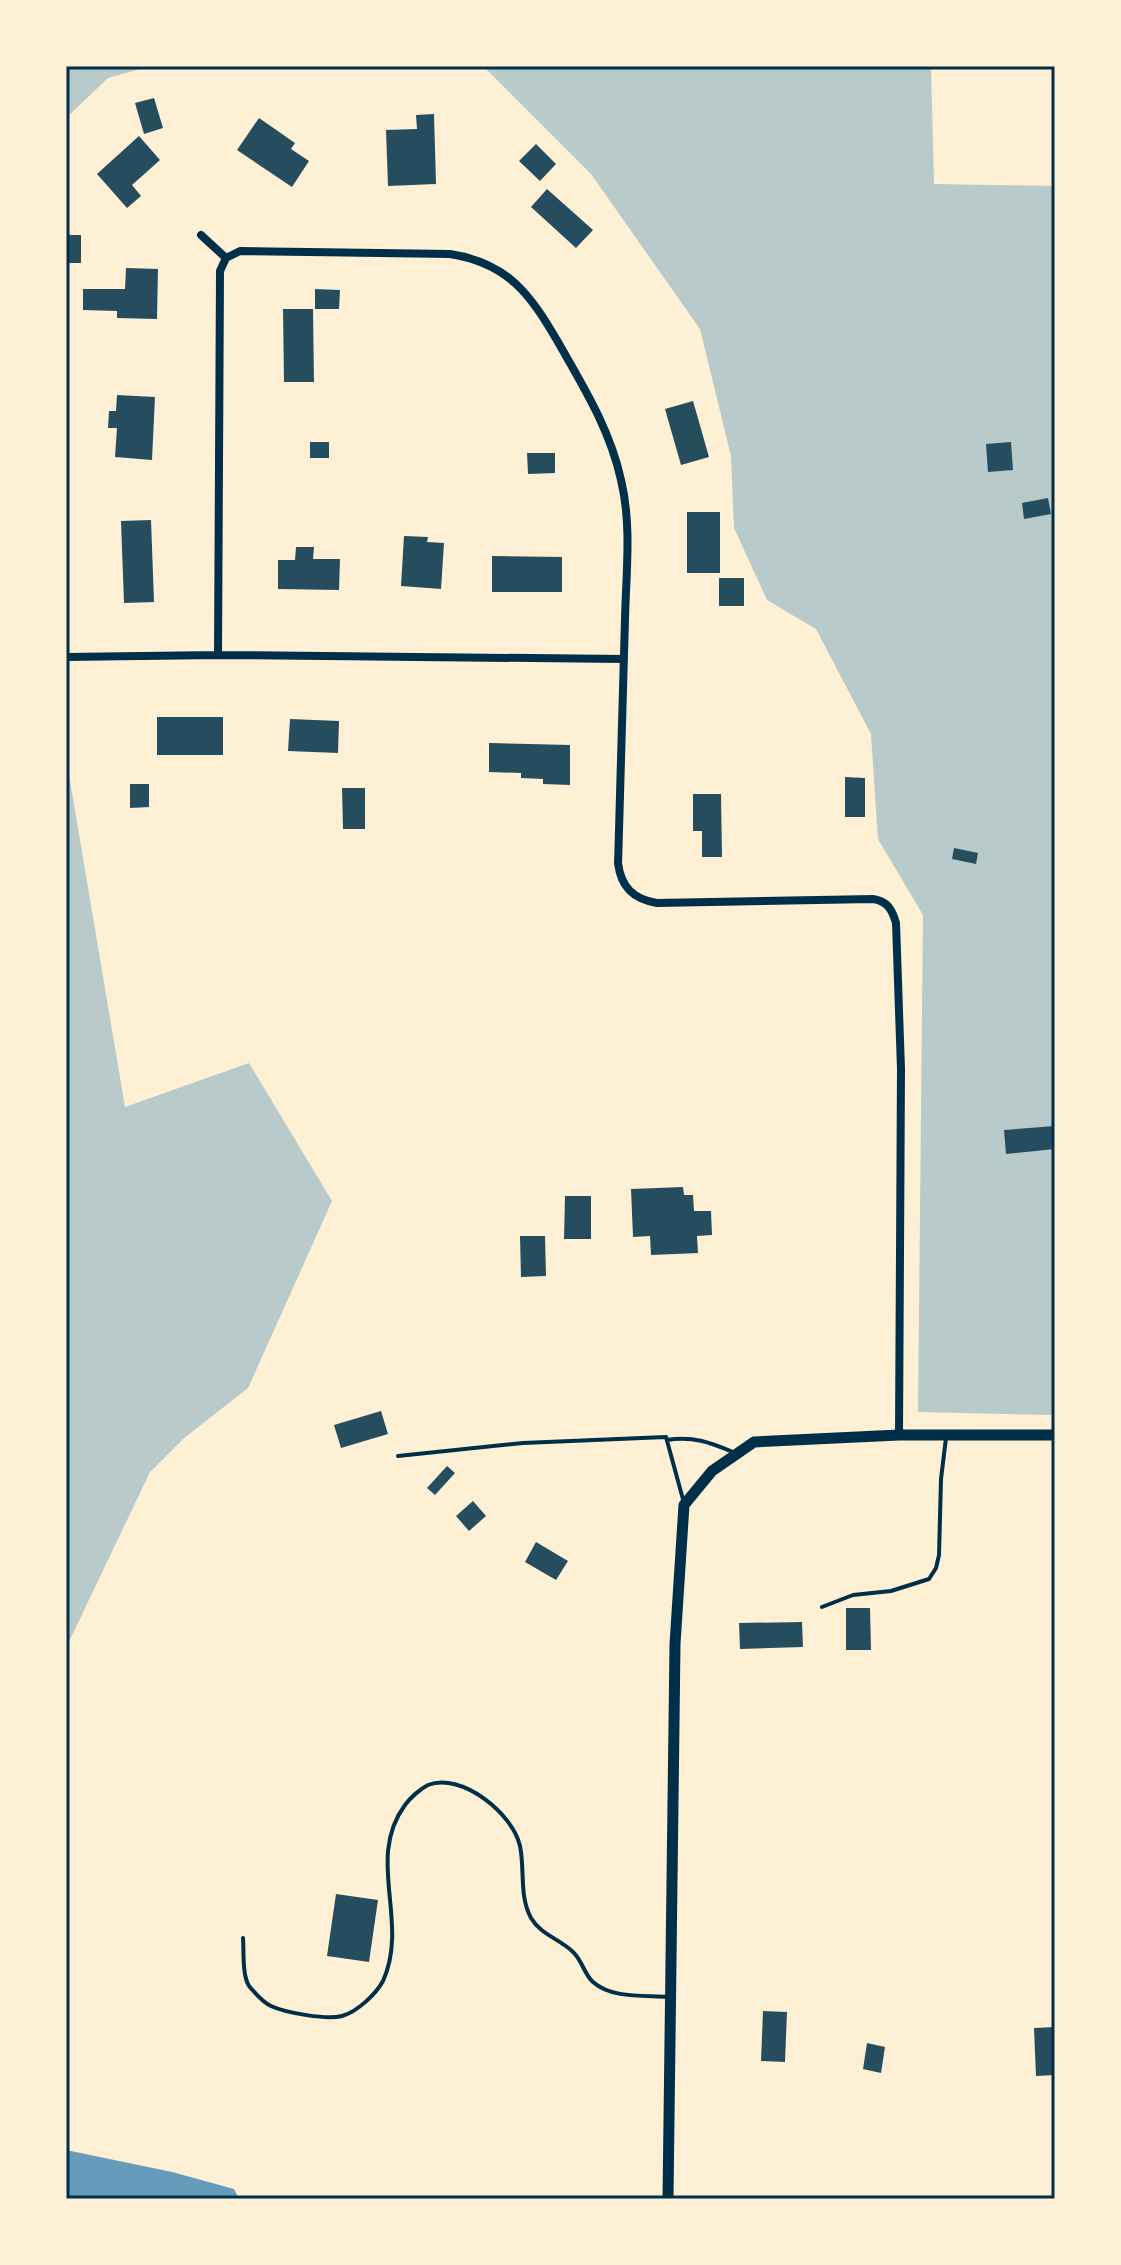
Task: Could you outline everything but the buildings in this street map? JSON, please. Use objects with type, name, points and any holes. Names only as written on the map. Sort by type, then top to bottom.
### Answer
[{"type":"street","points":[[201,235],[226,258]]},
{"type":"street","points":[[218,655],[220,271],[226,258],[240,251],[450,254],[470,257],[489,265],[518,284],[542,315],[592,400],[622,482],[627,538],[620,876],[633,895],[643,901],[873,899],[888,905],[893,912],[896,923],[901,1069],[899,1435]]},
{"type":"street","points":[[66,657],[218,655],[624,659]]},
{"type":"street","points":[[668,2199],[675,1644],[684,1505],[712,1471],[754,1442],[899,1435],[1055,1435]]},
{"type":"lane","points":[[822,1607],[853,1595],[891,1591],[929,1579],[939,1555],[941,1479],[946,1435]]},
{"type":"lane","points":[[398,1456],[523,1443],[666,1437],[684,1505]]},
{"type":"lane","points":[[667,1440],[686,1437],[706,1440],[737,1454]]},
{"type":"lane","points":[[243,1938],[247,1983],[269,2006],[316,2017],[343,2016],[373,1995],[382,1981],[393,1939],[386,1845],[393,1821],[409,1799],[428,1785],[457,1785],[483,1795],[507,1822],[520,1844],[530,1917],[547,1934],[571,1949],[590,1979],[605,1990],[671,1997]]},
{"type":"shaded area","points":[[66,66],[151,66],[108,78],[66,118]]},
{"type":"shaded area","points":[[483,66],[931,66],[934,184],[1055,186],[1055,1415],[918,1412],[923,915],[878,839],[871,734],[816,629],[767,600],[734,528],[731,456],[700,329],[591,174]]},
{"type":"shaded area","points":[[66,757],[125,1107],[249,1063],[332,1201],[248,1388],[183,1439],[150,1472],[66,1648]]},
{"type":"water","points":[[66,2150],[172,2172],[234,2189],[239,2199],[66,2199]]}]
